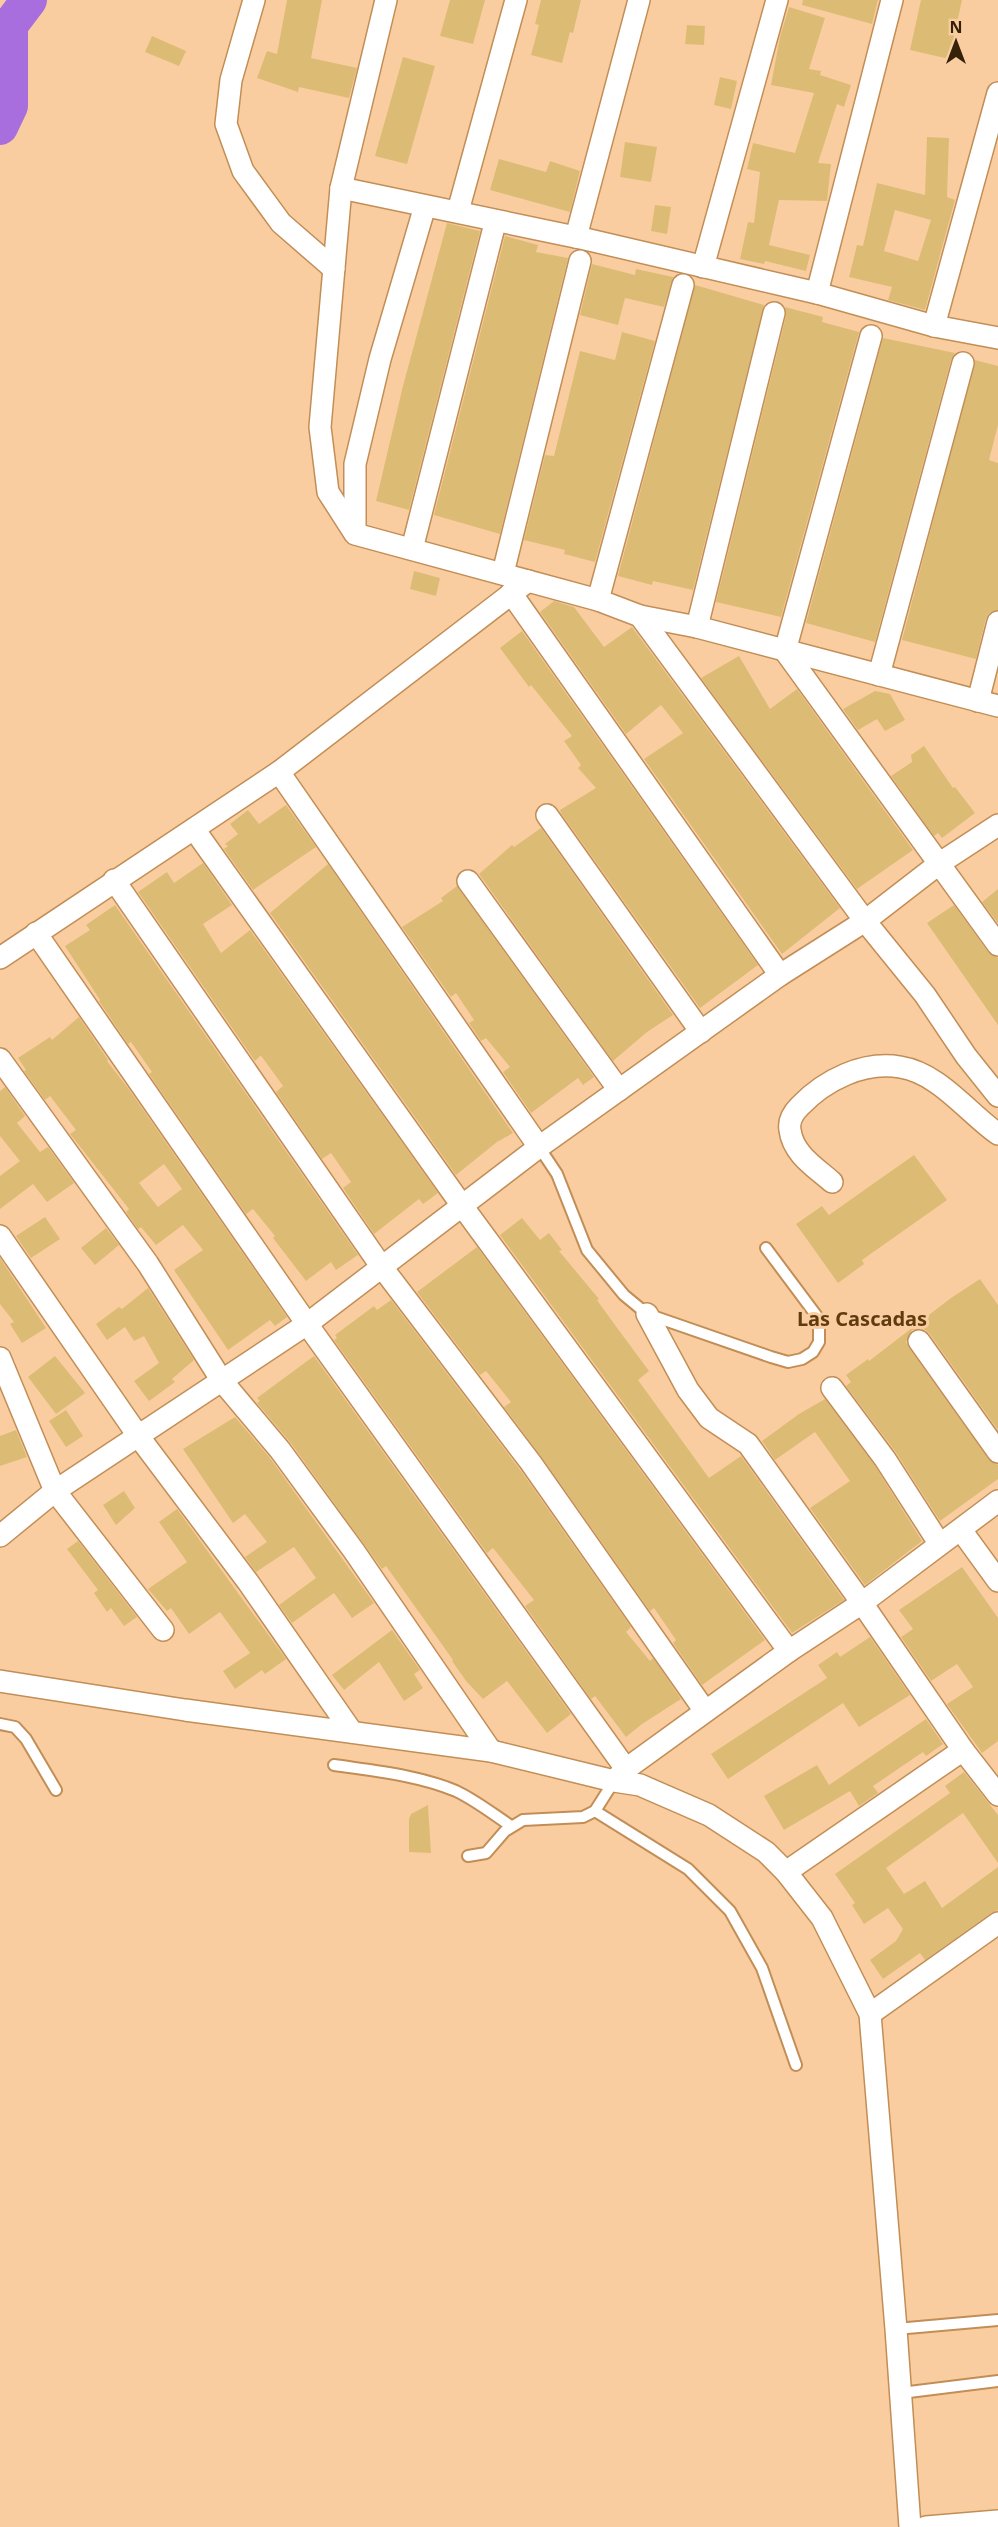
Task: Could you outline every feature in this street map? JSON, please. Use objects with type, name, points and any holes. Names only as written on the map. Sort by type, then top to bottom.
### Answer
[{"type":"street","points":[[254,0],[231,80],[226,124],[243,171],[281,223],[334,269]]},
{"type":"street","points":[[386,0],[341,188],[321,427],[328,492],[355,534],[412,549],[514,582],[598,600],[640,616],[697,627],[988,703],[998,622]]},
{"type":"street","points":[[458,211],[516,0]]},
{"type":"street","points":[[576,237],[639,0]]},
{"type":"street","points":[[702,267],[777,0]]},
{"type":"street","points":[[817,293],[892,0]]},
{"type":"street","points":[[933,326],[998,93]]},
{"type":"street","points":[[341,188],[576,237],[817,293],[933,326],[998,338]]},
{"type":"street","points":[[355,534],[355,464],[380,359],[425,206]]},
{"type":"street","points":[[412,549],[493,231]]},
{"type":"street","points":[[0,958],[279,772],[514,582],[580,261]]},
{"type":"street","points":[[598,600],[682,285]]},
{"type":"street","points":[[697,627],[774,312]]},
{"type":"street","points":[[785,651],[871,336]]},
{"type":"street","points":[[879,675],[963,363]]},
{"type":"street","points":[[514,582],[780,975]]},
{"type":"street","points":[[640,616],[865,921],[925,995],[966,1056],[998,1096]]},
{"type":"street","points":[[785,651],[998,945]]},
{"type":"street","points":[[279,772],[539,1147]]},
{"type":"street","points":[[547,816],[700,1032]]},
{"type":"street","points":[[0,1536],[55,1491],[307,1324],[539,1147],[780,975],[865,921],[940,863],[998,825]]},
{"type":"street","points":[[194,829],[463,1207],[789,1651]]},
{"type":"street","points":[[114,880],[381,1266],[531,1463],[705,1711]]},
{"type":"street","points":[[468,881],[619,1090]]},
{"type":"street","points":[[36,933],[620,1775]]},
{"type":"street","points":[[0,1059],[148,1264],[222,1381],[271,1438],[354,1551],[490,1751]]},
{"type":"street","points":[[832,1182],[801,1155],[793,1142],[789,1127],[793,1113],[807,1099],[830,1081],[854,1071],[879,1067],[900,1067],[921,1074],[939,1084],[998,1134]]},
{"type":"street","points":[[0,1236],[139,1437],[248,1582],[352,1732]]},
{"type":"street","points":[[647,1314],[688,1390],[709,1418],[748,1444],[862,1603],[963,1750],[998,1795]]},
{"type":"street","points":[[919,1341],[998,1452]]},
{"type":"street","points":[[0,1358],[55,1491],[163,1630]]},
{"type":"street","points":[[832,1388],[885,1459],[939,1543]]},
{"type":"street","points":[[620,1775],[789,1651],[862,1603],[998,1501]]},
{"type":"street","points":[[961,1530],[998,1581]]},
{"type":"street","points":[[0,1681],[186,1710],[490,1751],[620,1775],[709,1815],[766,1852],[786,1872],[822,1918],[870,2014],[897,2329],[910,2527]]},
{"type":"street","points":[[786,1872],[963,1750]]},
{"type":"street","points":[[870,2014],[998,1923]]},
{"type":"street","points":[[926,2527],[998,2521]]},
{"type":"lane","points":[[539,1147],[557,1174],[587,1250],[624,1296],[647,1314],[788,1362],[802,1359],[813,1352],[819,1342],[819,1319],[766,1248]]},
{"type":"lane","points":[[0,1724],[15,1727],[26,1739],[56,1790]]},
{"type":"lane","points":[[334,1765],[399,1774],[439,1785],[472,1800],[510,1826]]},
{"type":"lane","points":[[468,1856],[486,1853],[510,1826],[523,1820],[583,1817],[595,1811],[620,1775]]},
{"type":"lane","points":[[595,1811],[688,1869],[730,1911],[762,1968],[796,2065]]},
{"type":"lane","points":[[897,2329],[998,2320]]},
{"type":"lane","points":[[901,2393],[998,2381]]},
{"type":"building","points":[[287,0],[322,0],[311,58],[357,68],[349,98],[299,87],[298,92],[257,78],[267,51],[277,54]]},
{"type":"building","points":[[450,0],[485,0],[473,44],[440,36]]},
{"type":"building","points":[[541,0],[581,0],[573,33],[570,32],[562,63],[531,55],[539,25],[535,24]]},
{"type":"building","points":[[803,0],[878,0],[872,24],[802,5]]},
{"type":"building","points":[[921,0],[962,0],[949,59],[910,50]]},
{"type":"building","points":[[789,7],[825,18],[809,69],[821,71],[820,75],[851,85],[844,107],[837,104],[818,163],[831,164],[827,201],[779,200],[769,245],[810,255],[806,271],[765,261],[764,264],[740,259],[748,222],[754,223],[760,172],[747,169],[753,143],[795,153],[814,93],[771,85],[780,37]]},
{"type":"building","points":[[687,25],[705,26],[704,45],[685,44]]},
{"type":"building","points":[[152,36],[186,51],[179,66],[145,52]]},
{"type":"building","points":[[403,57],[435,66],[407,164],[375,156]]},
{"type":"building","points":[[720,77],[737,81],[731,109],[714,105]]},
{"type":"building","points":[[927,137],[949,138],[947,197],[955,200],[925,310],[888,300],[892,287],[849,277],[857,245],[863,246],[877,183],[925,195]],"holes":[[[895,210],[931,220],[918,261],[884,251]]]},
{"type":"building","points":[[625,142],[657,147],[651,182],[620,177]]},
{"type":"building","points":[[499,159],[546,172],[550,161],[580,171],[570,212],[490,190]]},
{"type":"building","points":[[655,205],[671,207],[667,234],[651,231]]},
{"type":"building","points":[[447,223],[480,231],[409,510],[376,501],[403,386]]},
{"type":"building","points":[[505,236],[538,245],[536,252],[568,258],[500,534],[434,515]]},
{"type":"building","points":[[592,264],[635,275],[636,269],[673,277],[664,307],[625,298],[618,325],[580,315]]},
{"type":"building","points":[[695,285],[764,305],[693,590],[653,581],[652,585],[618,576]]},
{"type":"building","points":[[785,307],[823,317],[822,322],[859,332],[781,617],[716,602],[786,316]]},
{"type":"building","points":[[622,332],[655,341],[595,562],[564,554],[565,550],[524,540],[545,455],[554,456],[580,351],[615,360]]},
{"type":"building","points":[[883,338],[955,353],[951,360],[875,642],[806,623]]},
{"type":"building","points":[[975,360],[998,366],[998,425],[989,460],[998,463],[998,610],[989,613],[986,618],[976,659],[902,640]]},
{"type":"building","points":[[414,571],[440,578],[436,596],[410,589]]},
{"type":"building","points":[[554,601],[574,607],[604,647],[632,627],[840,908],[782,954],[644,759],[683,733],[661,705],[626,734],[540,612]]},
{"type":"building","points":[[522,631],[758,965],[700,1008],[561,813],[560,810],[596,788],[578,768],[581,765],[564,741],[572,736],[531,685],[529,687],[500,648]]},
{"type":"building","points":[[739,656],[770,709],[797,689],[913,850],[857,889],[701,678]]},
{"type":"building","points":[[875,691],[890,694],[905,720],[885,731],[877,719],[858,730],[843,709]]},
{"type":"building","points":[[924,746],[953,788],[955,787],[975,813],[942,838],[938,833],[934,836],[891,776],[912,762],[911,755]]},
{"type":"building","points":[[286,805],[316,847],[253,890],[224,849],[228,846],[225,844],[238,834],[230,824],[248,810],[259,824]]},
{"type":"building","points":[[541,828],[673,1015],[647,1032],[613,1061],[479,874],[512,845],[514,847]]},
{"type":"building","points":[[203,863],[232,905],[203,924],[221,953],[250,930],[438,1193],[423,1204],[419,1199],[374,1234],[343,1188],[351,1182],[331,1153],[322,1159],[276,1092],[283,1086],[262,1057],[260,1056],[255,1061],[138,892],[167,872],[174,883]]},
{"type":"building","points":[[328,864],[513,1133],[497,1142],[456,1175],[270,913]]},
{"type":"building","points":[[457,886],[594,1077],[583,1085],[578,1078],[531,1113],[503,1072],[510,1067],[486,1038],[481,1041],[469,1023],[474,1020],[456,993],[451,997],[402,927],[443,901],[441,898]]},
{"type":"building","points":[[998,889],[998,923],[982,902]]},
{"type":"building","points":[[115,905],[358,1255],[336,1270],[331,1262],[306,1281],[253,1209],[246,1214],[149,1074],[152,1072],[131,1042],[128,1044],[65,946],[90,930],[86,925]]},
{"type":"building","points":[[954,905],[988,952],[998,958],[998,1025],[927,923]]},
{"type":"building","points":[[79,1017],[107,1061],[287,1317],[275,1326],[270,1320],[228,1350],[174,1270],[203,1250],[183,1225],[156,1245],[141,1227],[138,1229],[126,1212],[129,1209],[70,1134],[76,1130],[50,1096],[45,1100],[24,1071],[26,1070],[18,1058],[50,1037],[52,1040]],"holes":[[[164,1164],[182,1189],[158,1207],[139,1183]]]},
{"type":"building","points":[[5,1087],[25,1116],[17,1123],[40,1152],[48,1147],[74,1183],[47,1202],[33,1184],[0,1209],[0,1176],[20,1161],[0,1136],[0,1091]]},
{"type":"building","points":[[914,1155],[947,1200],[862,1260],[864,1264],[838,1283],[796,1224],[822,1206],[829,1215]]},
{"type":"building","points":[[45,1217],[60,1239],[31,1258],[16,1236]]},
{"type":"building","points":[[522,1218],[540,1240],[549,1233],[562,1250],[559,1251],[599,1299],[597,1300],[649,1371],[638,1380],[709,1478],[741,1456],[844,1600],[792,1633],[500,1235]]},
{"type":"building","points":[[106,1228],[119,1245],[95,1265],[81,1248]]},
{"type":"building","points":[[477,1247],[765,1640],[702,1685],[673,1643],[676,1640],[654,1608],[650,1611],[504,1407],[511,1402],[486,1371],[480,1375],[417,1292]]},
{"type":"building","points":[[0,1258],[46,1328],[22,1343],[10,1324],[14,1322],[0,1304]]},
{"type":"building","points":[[980,1279],[998,1305],[998,1430],[929,1333],[924,1329],[912,1330],[906,1342],[988,1459],[998,1465],[998,1479],[940,1521],[895,1451],[846,1386],[851,1382],[846,1375],[868,1359],[869,1361],[951,1298]]},
{"type":"building","points":[[148,1288],[194,1360],[172,1379],[175,1382],[149,1401],[134,1381],[159,1363],[144,1336],[134,1341],[125,1327],[107,1340],[96,1324],[119,1307],[122,1309]]},
{"type":"building","points":[[391,1300],[521,1471],[631,1627],[626,1632],[650,1661],[653,1658],[681,1699],[626,1737],[595,1696],[591,1699],[525,1606],[534,1600],[493,1548],[487,1553],[334,1340],[337,1338],[335,1335],[374,1306],[377,1310]]},
{"type":"building","points":[[55,1356],[85,1393],[56,1414],[28,1377]]},
{"type":"building","points":[[314,1356],[571,1714],[547,1733],[507,1681],[483,1699],[466,1681],[386,1566],[382,1569],[290,1442],[257,1403],[260,1401],[257,1398]]},
{"type":"building","points":[[825,1399],[875,1466],[922,1541],[865,1585],[810,1508],[850,1481],[815,1432],[775,1460],[762,1441],[799,1414]]},
{"type":"building","points":[[66,1410],[83,1436],[66,1447],[49,1421]]},
{"type":"building","points":[[235,1417],[270,1458],[374,1603],[352,1618],[334,1593],[292,1623],[279,1605],[316,1578],[294,1547],[256,1572],[245,1557],[267,1542],[245,1514],[233,1523],[183,1449]]},
{"type":"building","points":[[16,1430],[27,1457],[0,1466],[0,1436]]},
{"type":"building","points":[[124,1491],[135,1508],[116,1525],[103,1505]]},
{"type":"building","points":[[177,1509],[286,1659],[265,1674],[262,1670],[235,1689],[223,1671],[250,1653],[220,1612],[189,1634],[171,1608],[167,1611],[148,1589],[187,1562],[159,1522]]},
{"type":"building","points":[[78,1541],[137,1617],[124,1626],[111,1608],[107,1612],[94,1593],[98,1590],[67,1549]]},
{"type":"building","points":[[962,1567],[998,1618],[998,1741],[982,1753],[947,1704],[973,1687],[957,1664],[931,1681],[901,1637],[913,1629],[899,1610]]},
{"type":"building","points":[[392,1630],[420,1670],[414,1674],[423,1688],[404,1701],[379,1662],[344,1690],[332,1675]]},
{"type":"building","points":[[870,1637],[910,1695],[859,1727],[843,1703],[728,1779],[711,1754],[827,1678],[818,1665],[837,1652],[840,1657]]},
{"type":"building","points":[[926,1719],[943,1744],[926,1756],[923,1752],[873,1786],[878,1793],[859,1806],[850,1791],[784,1830],[764,1796],[817,1765],[829,1785]]},
{"type":"building","points":[[964,1772],[998,1815],[998,1863],[963,1813],[886,1868],[904,1894],[925,1881],[942,1908],[998,1867],[998,1910],[925,1960],[920,1953],[883,1979],[870,1960],[896,1941],[903,1929],[888,1908],[864,1924],[852,1905],[855,1903],[835,1874],[950,1793],[945,1786]]},
{"type":"building","points":[[428,1805],[431,1853],[409,1852],[411,1814]]},
{"type":"waterway","points":[[0,127],[10,106],[10,25],[29,0]]},
{"type":"district","name":"Las Cascadas","points":[[862,1319]]}]
